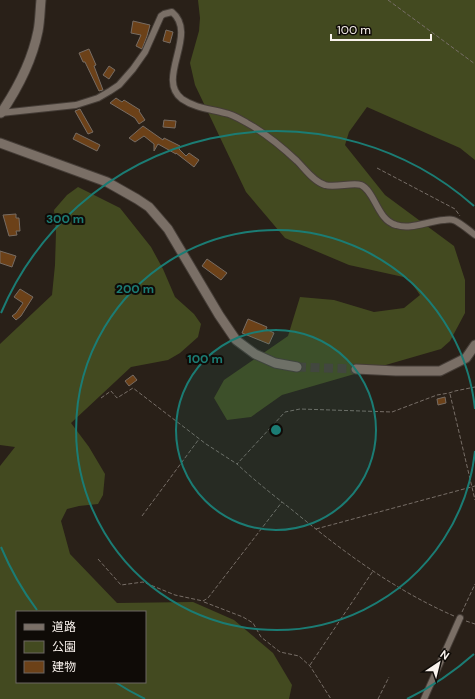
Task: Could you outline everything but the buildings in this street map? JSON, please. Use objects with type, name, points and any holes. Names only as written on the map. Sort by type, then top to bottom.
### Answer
[{"type":"street","points":[[0,114],[13,96],[29,62],[38,30],[42,0]]},
{"type":"street","points":[[0,114],[76,105],[98,98],[110,92],[133,69],[145,52],[161,16],[172,12],[178,17],[182,27],[173,83],[175,93],[181,98],[192,105],[226,113],[247,123],[281,147],[315,179],[324,185],[360,185],[365,188],[383,217],[395,225],[405,227],[438,220],[453,220],[475,235]]},
{"type":"street","points":[[0,142],[107,182],[149,207],[168,229],[219,316],[236,340],[255,354],[275,363],[297,367]]},
{"type":"street","points":[[356,369],[396,371],[440,370],[466,358],[475,345]]},
{"type":"street","points":[[424,699],[460,618]]},
{"type":"path","points":[[388,0],[475,64]]},
{"type":"path","points":[[377,168],[455,209],[460,215]]},
{"type":"path","points":[[237,464],[285,412],[300,409],[392,412],[437,395],[449,394],[475,386]]},
{"type":"path","points":[[101,398],[111,391],[117,398],[133,388],[199,438],[237,464],[320,534],[373,571],[430,606],[475,624]]},
{"type":"path","points":[[449,394],[475,500]]},
{"type":"path","points":[[142,516],[199,438]]},
{"type":"path","points":[[315,529],[475,486]]},
{"type":"path","points":[[203,601],[208,598],[282,502]]},
{"type":"path","points":[[98,559],[121,585],[143,582],[174,595],[203,601],[243,617],[253,623],[261,637],[280,652],[299,656],[310,666],[331,699]]},
{"type":"path","points":[[310,666],[373,571]]},
{"type":"path","points":[[460,618],[475,584]]},
{"type":"path","points":[[378,699],[389,677]]},
{"type":"green space","points":[[198,0],[475,0],[475,160],[460,148],[367,107],[349,132],[345,145],[385,195],[454,246],[465,280],[465,313],[450,341],[441,349],[282,395],[251,417],[227,420],[214,398],[224,380],[288,336],[300,297],[334,300],[374,312],[404,308],[420,295],[408,278],[349,265],[285,238],[246,192],[195,85],[190,63],[199,31],[200,18]]},
{"type":"green space","points":[[78,187],[120,208],[151,247],[163,269],[175,297],[194,314],[201,324],[198,337],[180,353],[168,360],[131,367],[71,423],[89,447],[105,474],[103,495],[98,504],[67,509],[61,521],[70,554],[117,603],[193,602],[234,620],[273,653],[292,685],[289,699],[0,699],[0,466],[15,447],[0,445],[0,344],[52,295],[56,232],[54,210],[67,195]]},
{"type":"tunnel","points":[[297,367],[356,369]]}]
